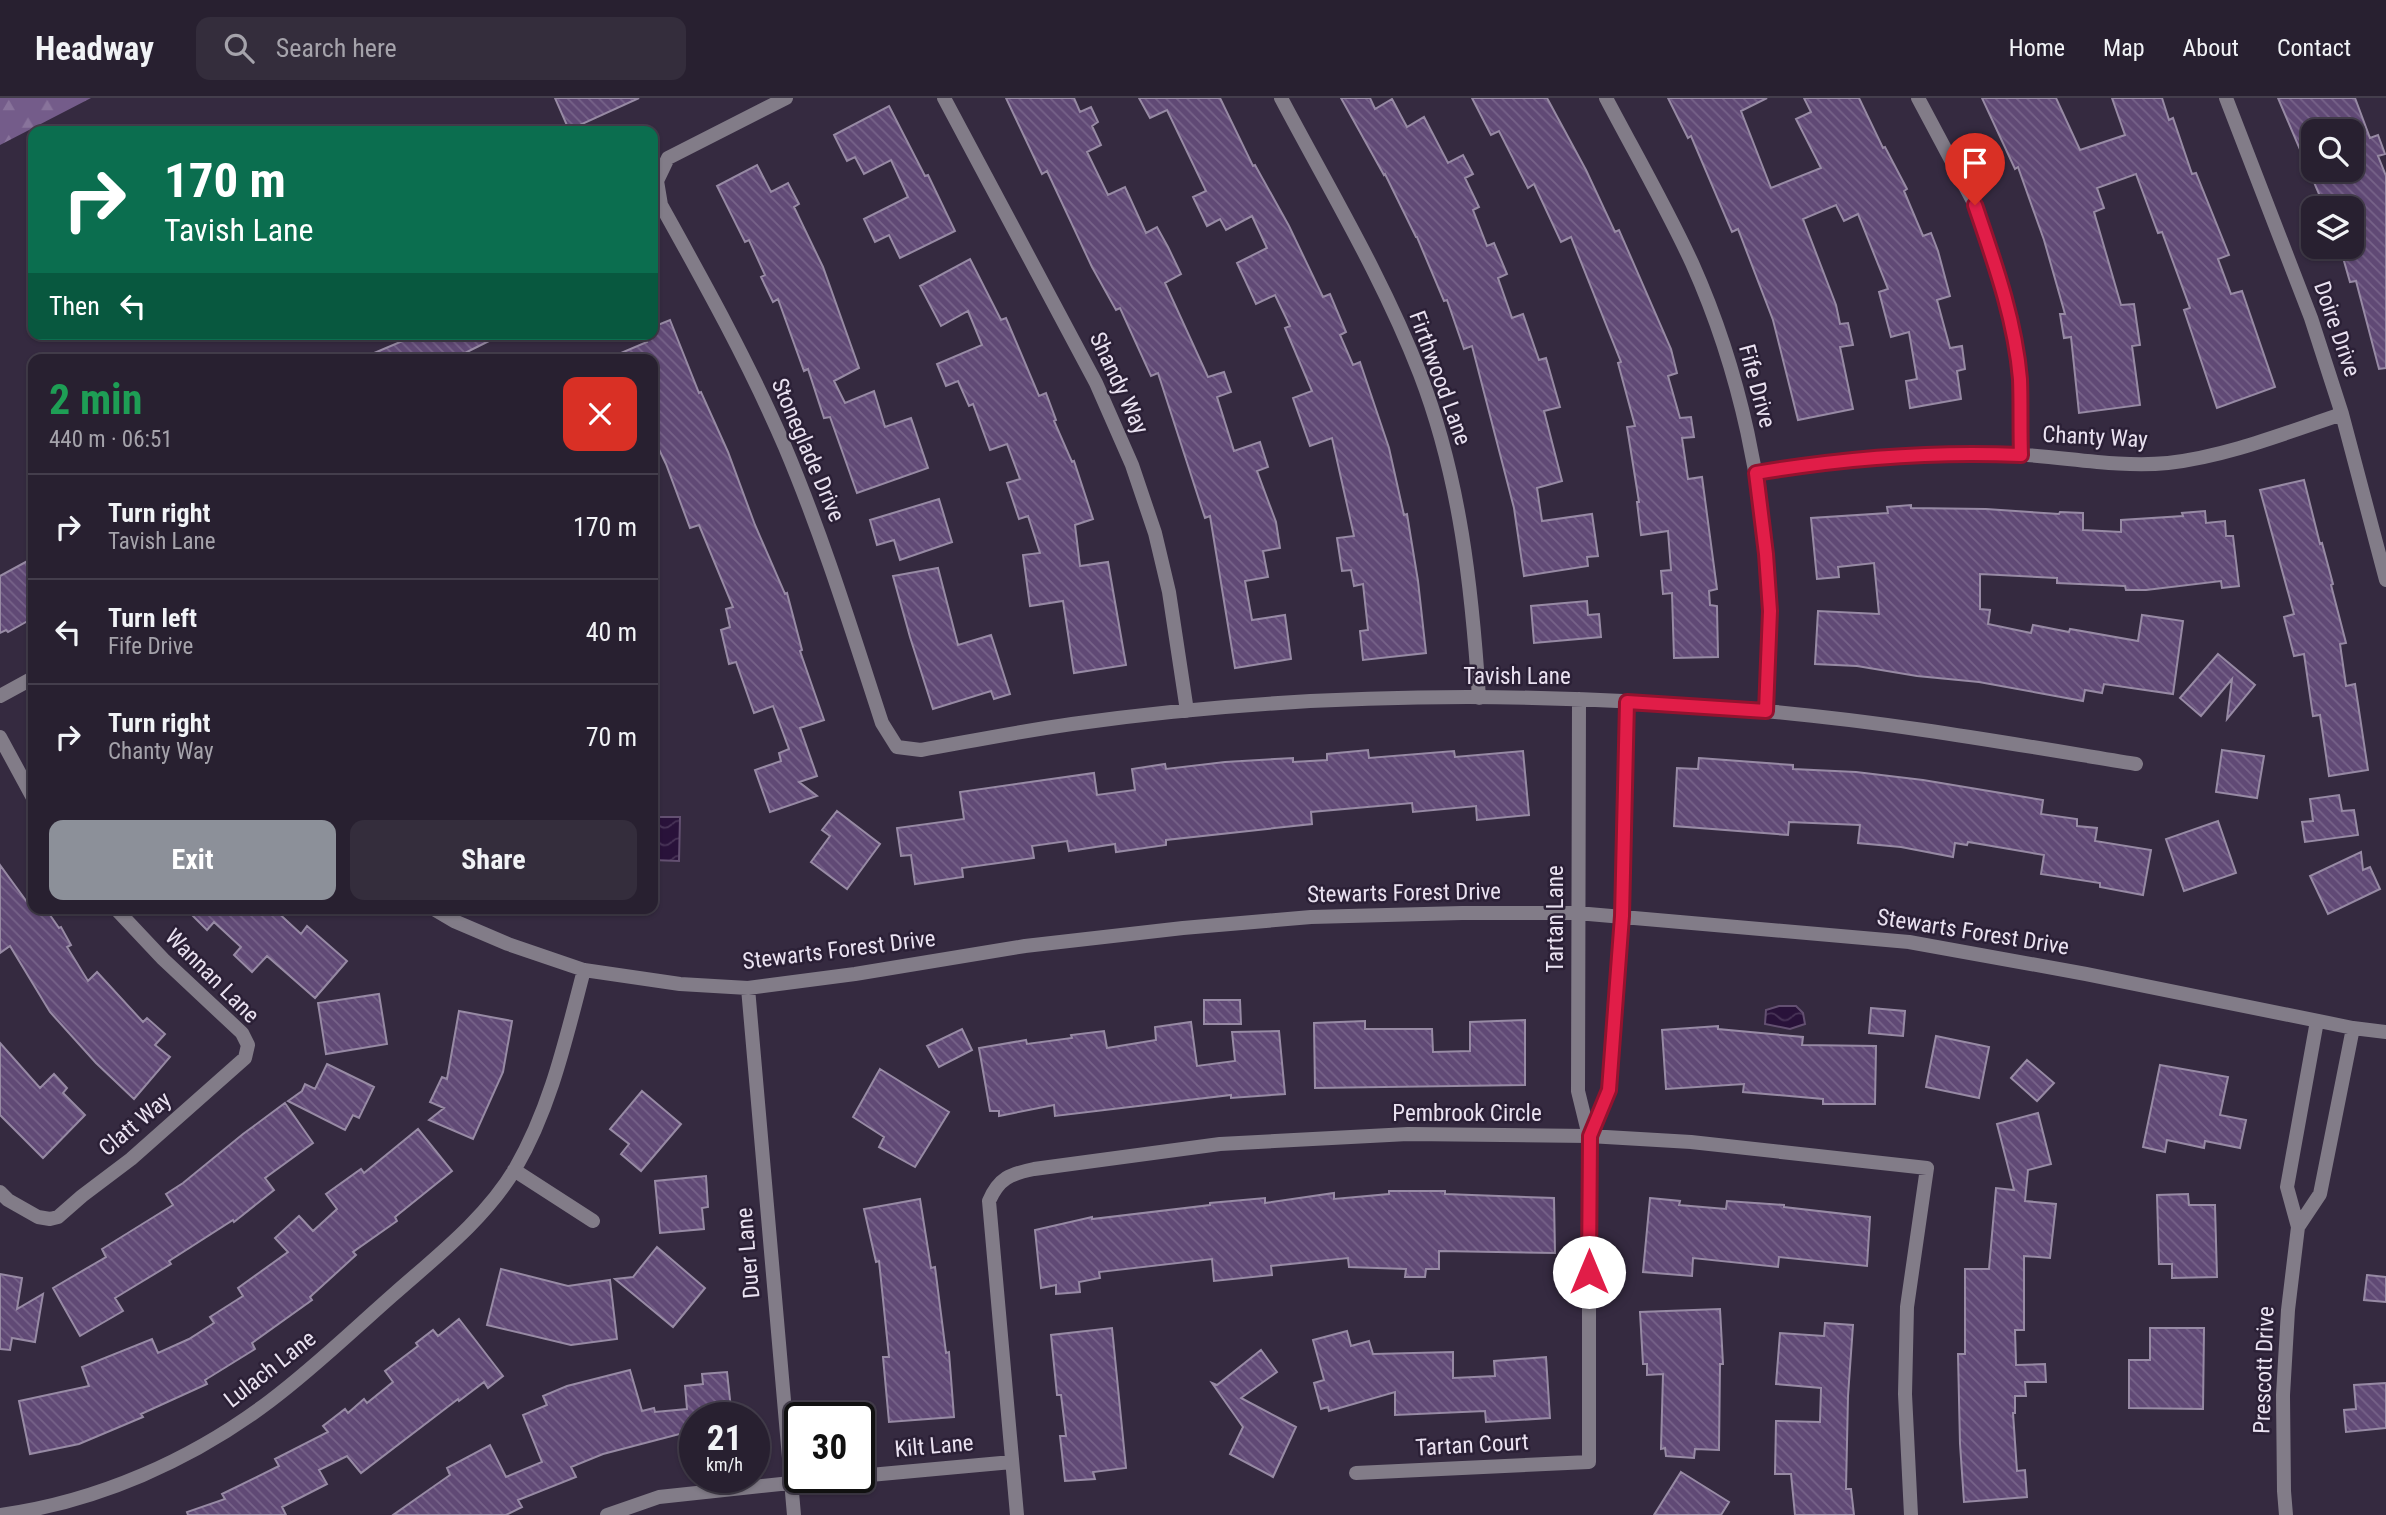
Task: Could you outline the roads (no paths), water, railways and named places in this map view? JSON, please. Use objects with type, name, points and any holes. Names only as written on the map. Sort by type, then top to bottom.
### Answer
[{"type":"street","name":"Stoneglade Drive","points":[[658,179],[668,158],[786,98]]},
{"type":"street","name":"Shandy Way","points":[[944,98],[1096,383],[1132,465],[1155,533],[1169,592],[1187,711]]},
{"type":"street","name":"Firthwood Lane","points":[[1281,98],[1381,287],[1420,374],[1444,449],[1461,523],[1473,599],[1479,698]]},
{"type":"street","name":"Fife Drive","points":[[1606,98],[1692,265],[1721,342],[1740,404],[1756,473],[1766,554],[1770,611],[1766,711]]},
{"type":"street","points":[[1918,98],[1975,205],[1996,265],[2013,332],[2020,378],[2021,455]]},
{"type":"street","name":"Doire Drive","points":[[2226,98],[2311,318],[2342,414],[2386,580]]},
{"type":"street","name":"Stoneglade Drive","points":[[658,187],[661,205],[735,339],[784,446],[821,537],[882,723],[897,747]]},
{"type":"street","name":"Chanty Way","points":[[1756,473],[1818,463],[1952,452],[2131,464],[2166,463],[2230,452],[2342,414]]},
{"type":"street","points":[[0,696],[28,681]]},
{"type":"street","name":"Tavish Lane","points":[[897,747],[921,750],[1073,724],[1187,711],[1357,700],[1579,699],[1766,711],[1933,730],[2136,764]]},
{"type":"street","name":"Tartan Lane","points":[[1579,699],[1577,1091],[1590,1136],[1589,1462]]},
{"type":"street","name":"Tartan Lane","points":[[1590,1136],[1609,1090],[1622,916],[1627,702]]},
{"type":"street","points":[[0,737],[28,789]]},
{"type":"street","name":"Stewarts Forest Drive","points":[[442,914],[508,944],[584,970],[680,984],[748,988],[855,975],[1025,946],[1311,917],[1462,913],[1622,916],[1909,942],[2086,974],[2353,1028],[2386,1031]]},
{"type":"street","name":"Wannan Lane","points":[[121,914],[163,959],[232,1023],[248,1045]]},
{"type":"street","name":"Lulach Lane","points":[[0,1515],[65,1501],[124,1483],[222,1435],[302,1376],[452,1243],[488,1206],[514,1170],[541,1120],[584,970]]},
{"type":"street","name":"Duer Lane","points":[[748,988],[784,1402]]},
{"type":"street","name":"Prescott Drive","points":[[2286,1515],[2283,1395],[2288,1310],[2298,1227],[2287,1187],[2317,1021]]},
{"type":"street","name":"Prescott Drive","points":[[2298,1227],[2320,1194],[2353,1028]]},
{"type":"street","name":"Clatt Way","points":[[0,1192],[8,1200],[38,1217],[58,1217],[131,1159],[245,1058],[248,1045]]},
{"type":"street","name":"Pembrook Circle","points":[[1017,1515],[989,1202],[998,1184],[1009,1177],[1034,1169],[1220,1144],[1408,1134],[1590,1136],[1691,1142],[1927,1168],[1908,1307],[1905,1394],[1911,1515]]},
{"type":"street","points":[[514,1170],[593,1221]]},
{"type":"street","name":"Kilt Lane","points":[[875,1475],[1012,1462]]},
{"type":"street","name":"Tartan Court","points":[[1356,1473],[1589,1462]]},
{"type":"street","points":[[607,1515],[659,1497],[784,1483]]},
{"type":"street","name":"Duer Lane","points":[[792,1493],[794,1515]]},
{"type":"water","points":[[658,817],[680,817],[679,861],[658,860]]},
{"type":"water","points":[[1779,1006],[1796,1006],[1803,1013],[1805,1024],[1790,1029],[1765,1024],[1766,1010]]}]
